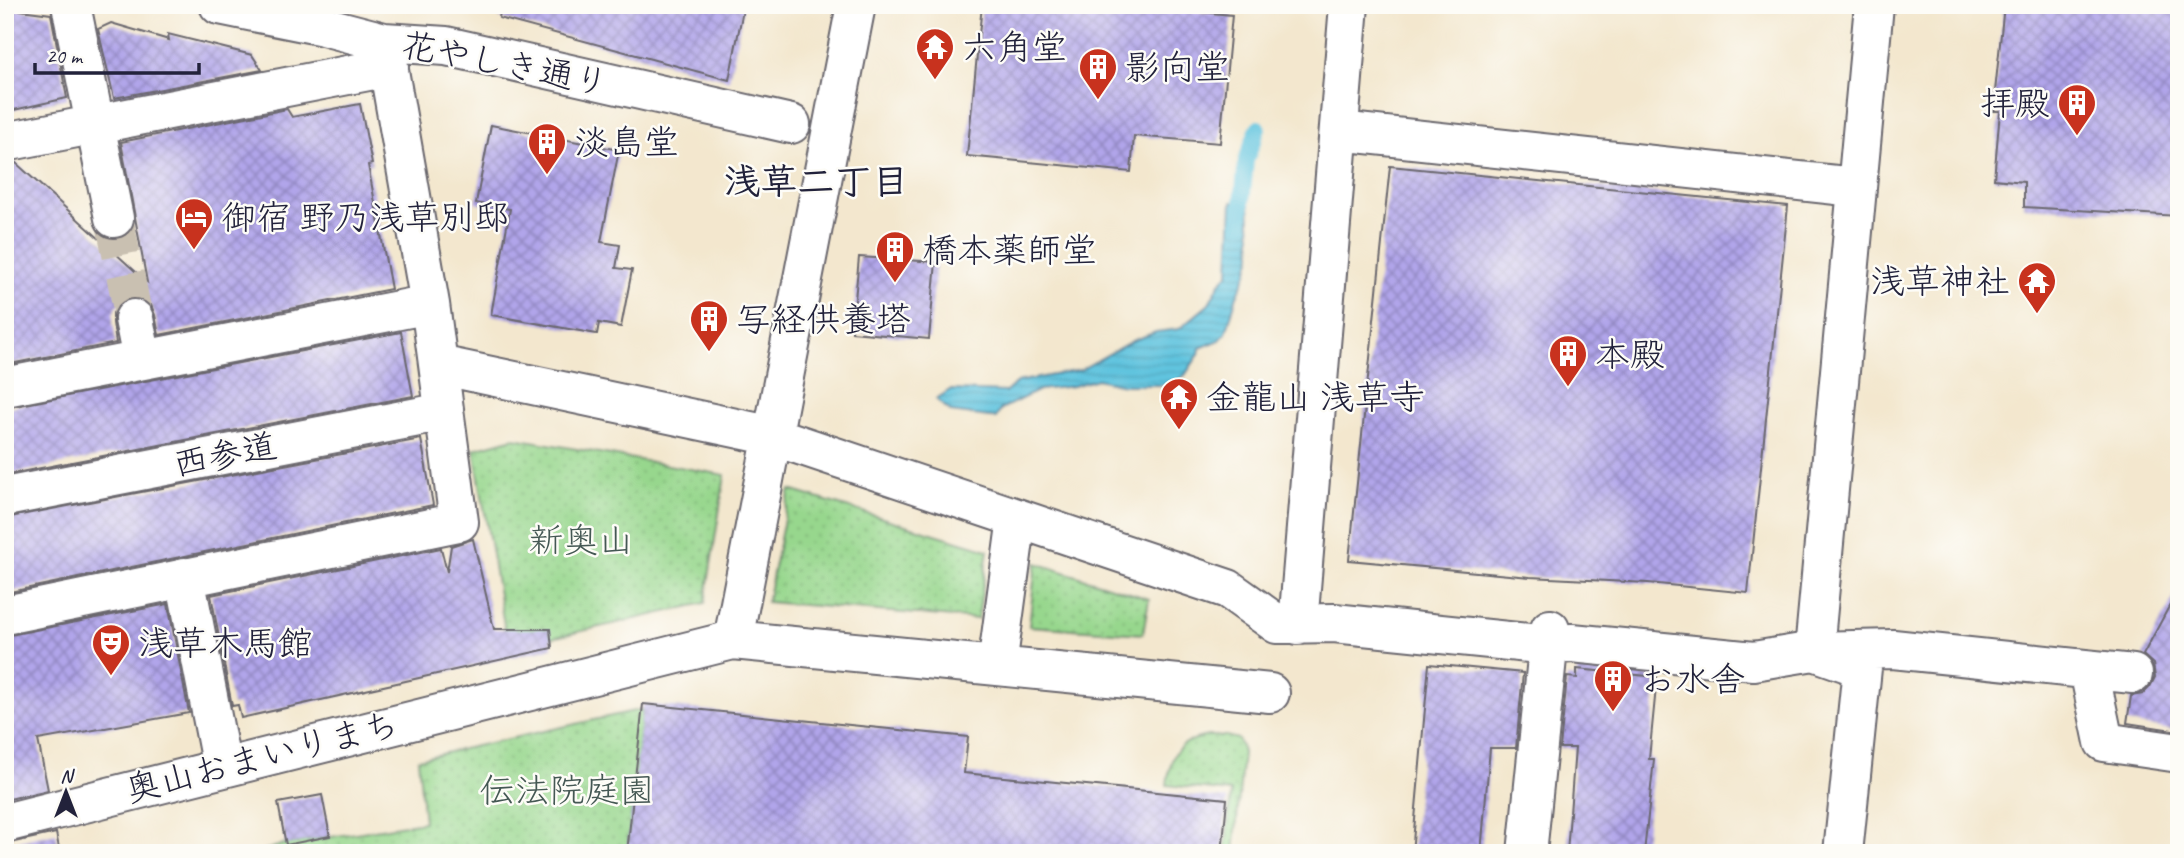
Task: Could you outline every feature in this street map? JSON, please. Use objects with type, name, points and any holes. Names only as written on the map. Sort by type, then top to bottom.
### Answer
[{"type":"street","points":[[71,5],[114,218]]},
{"type":"street","name":"花やしき通り","points":[[219,5],[329,16],[386,55],[446,46],[791,124]]},
{"type":"street","points":[[733,640],[856,5]]},
{"type":"street","points":[[1298,625],[1349,5]]},
{"type":"street","points":[[1814,652],[1838,418],[1855,187],[1874,5]]},
{"type":"street","points":[[5,142],[386,55],[430,304],[459,522],[5,615]]},
{"type":"street","points":[[1339,131],[1855,187]]},
{"type":"street","points":[[5,387],[430,304]]},
{"type":"street","points":[[134,319],[142,360]]},
{"type":"street","points":[[439,365],[773,436],[1228,589],[1277,624],[1334,623],[1549,637],[1572,643],[1754,662],[1814,652],[1893,649],[2133,674]]},
{"type":"street","name":"西参道","points":[[5,497],[444,412]]},
{"type":"street","points":[[997,666],[1017,518]]},
{"type":"street","points":[[185,578],[222,768]]},
{"type":"street","points":[[1527,853],[1549,637]]},
{"type":"street","name":"奥山おまいりまち","points":[[5,823],[733,640],[1270,693]]},
{"type":"street","points":[[1814,652],[1862,668],[1843,853]]},
{"type":"street","points":[[2089,670],[2104,742],[2179,753]]},
{"type":"green space","name":"新奥山","points":[[514,438],[725,475],[705,603],[508,648],[474,449]]},
{"type":"green space","points":[[790,490],[988,550],[978,619],[767,602]]},
{"type":"green space","points":[[1036,563],[1149,599],[1143,634],[1029,626]]},
{"type":"green space","name":"伝法院庭園","points":[[643,709],[627,853],[257,853],[281,845],[424,822],[418,759]]},
{"type":"green space","points":[[1208,736],[1238,739],[1243,752],[1234,853],[1225,853],[1231,792],[1167,785],[1173,757],[1177,751],[1189,742]]},
{"type":"water","points":[[1232,202],[1249,205],[1252,256],[1246,276],[1236,298],[1226,333],[1220,340],[1200,348],[1185,375],[1170,385],[1124,385],[1097,379],[1073,386],[1039,390],[1001,409],[996,418],[951,412],[936,399],[950,390],[1006,392],[1017,382],[1080,370],[1132,341],[1156,332],[1179,329],[1208,305],[1229,273]]},
{"type":"building","points":[[501,5],[744,5],[729,80],[499,18]]},
{"type":"building","name":"影向堂","points":[[982,5],[1126,5],[1232,15],[1220,143],[1134,136],[1131,172],[967,156]]},
{"type":"building","points":[[2004,5],[2179,5],[2179,216],[2024,207],[2024,182],[1994,179],[2000,111],[1993,111]]},
{"type":"building","points":[[5,8],[51,14],[67,98],[5,112]]},
{"type":"building","points":[[111,23],[169,40],[168,34],[252,55],[262,70],[114,98],[98,29]]},
{"type":"building","name":"御宿 野乃浅草別邸","points":[[360,104],[372,164],[368,165],[391,289],[159,335],[151,305],[142,299],[130,297],[119,303],[113,313],[116,343],[5,365],[5,163],[15,162],[147,282],[121,142],[287,109],[292,117]]},
{"type":"building","points":[[491,125],[619,150],[601,242],[620,245],[616,268],[632,270],[621,327],[599,323],[597,334],[491,315],[510,209],[476,203]]},
{"type":"building","name":"本殿","points":[[1390,166],[1788,206],[1748,593],[1349,560]]},
{"type":"building","name":"橋本薬師堂","points":[[859,257],[936,262],[929,339],[852,332]]},
{"type":"building","points":[[401,332],[413,396],[5,475],[5,408]]},
{"type":"building","points":[[421,439],[433,505],[5,593],[5,518]]},
{"type":"building","points":[[473,539],[494,629],[550,629],[552,648],[241,718],[238,705],[232,706],[211,595],[441,548],[447,572],[451,546]]},
{"type":"building","points":[[2179,588],[2179,731],[2127,723],[2131,696],[2143,694],[2155,677],[2153,664],[2143,655]]},
{"type":"building","points":[[168,604],[189,713],[38,740],[48,790],[5,800],[5,636]]},
{"type":"building","points":[[1429,664],[1523,673],[1516,748],[1490,748],[1481,853],[1412,853]]},
{"type":"building","name":"お水舎","points":[[1577,669],[1657,677],[1649,759],[1654,759],[1644,853],[1567,853],[1575,748],[1560,748],[1567,677],[1577,678]]},
{"type":"building","points":[[643,704],[968,737],[964,773],[1227,799],[1222,853],[627,853]]},
{"type":"building","points":[[322,795],[330,836],[286,845],[278,803]]},
{"type":"building","points":[[56,833],[60,853],[5,853],[5,844]]},
{"type":"waterway","points":[[1240,224],[1246,160],[1258,128]]},
{"type":"tunnel","points":[[114,218],[134,319]]},
{"type":"place","name":"六角堂","points":[[935,81]]},
{"type":"place","name":"影向堂","points":[[1098,101]]},
{"type":"place","name":"拝殿","points":[[2077,137]]},
{"type":"place","name":"淡島堂","points":[[547,176]]},
{"type":"place","name":"御宿 野乃浅草別邸","points":[[194,251]]},
{"type":"place","name":"橋本薬師堂","points":[[895,284]]},
{"type":"place","name":"浅草神社","points":[[2037,315]]},
{"type":"place","name":"写経供養塔","points":[[709,353]]},
{"type":"place","name":"本殿","points":[[1568,388]]},
{"type":"place","name":"金龍山 浅草寺","points":[[1179,431]]},
{"type":"place","name":"浅草木馬館","points":[[111,677]]},
{"type":"place","name":"お水舎","points":[[1613,713]]},
{"type":"district","name":"浅草二丁目","points":[[816,181]]}]
